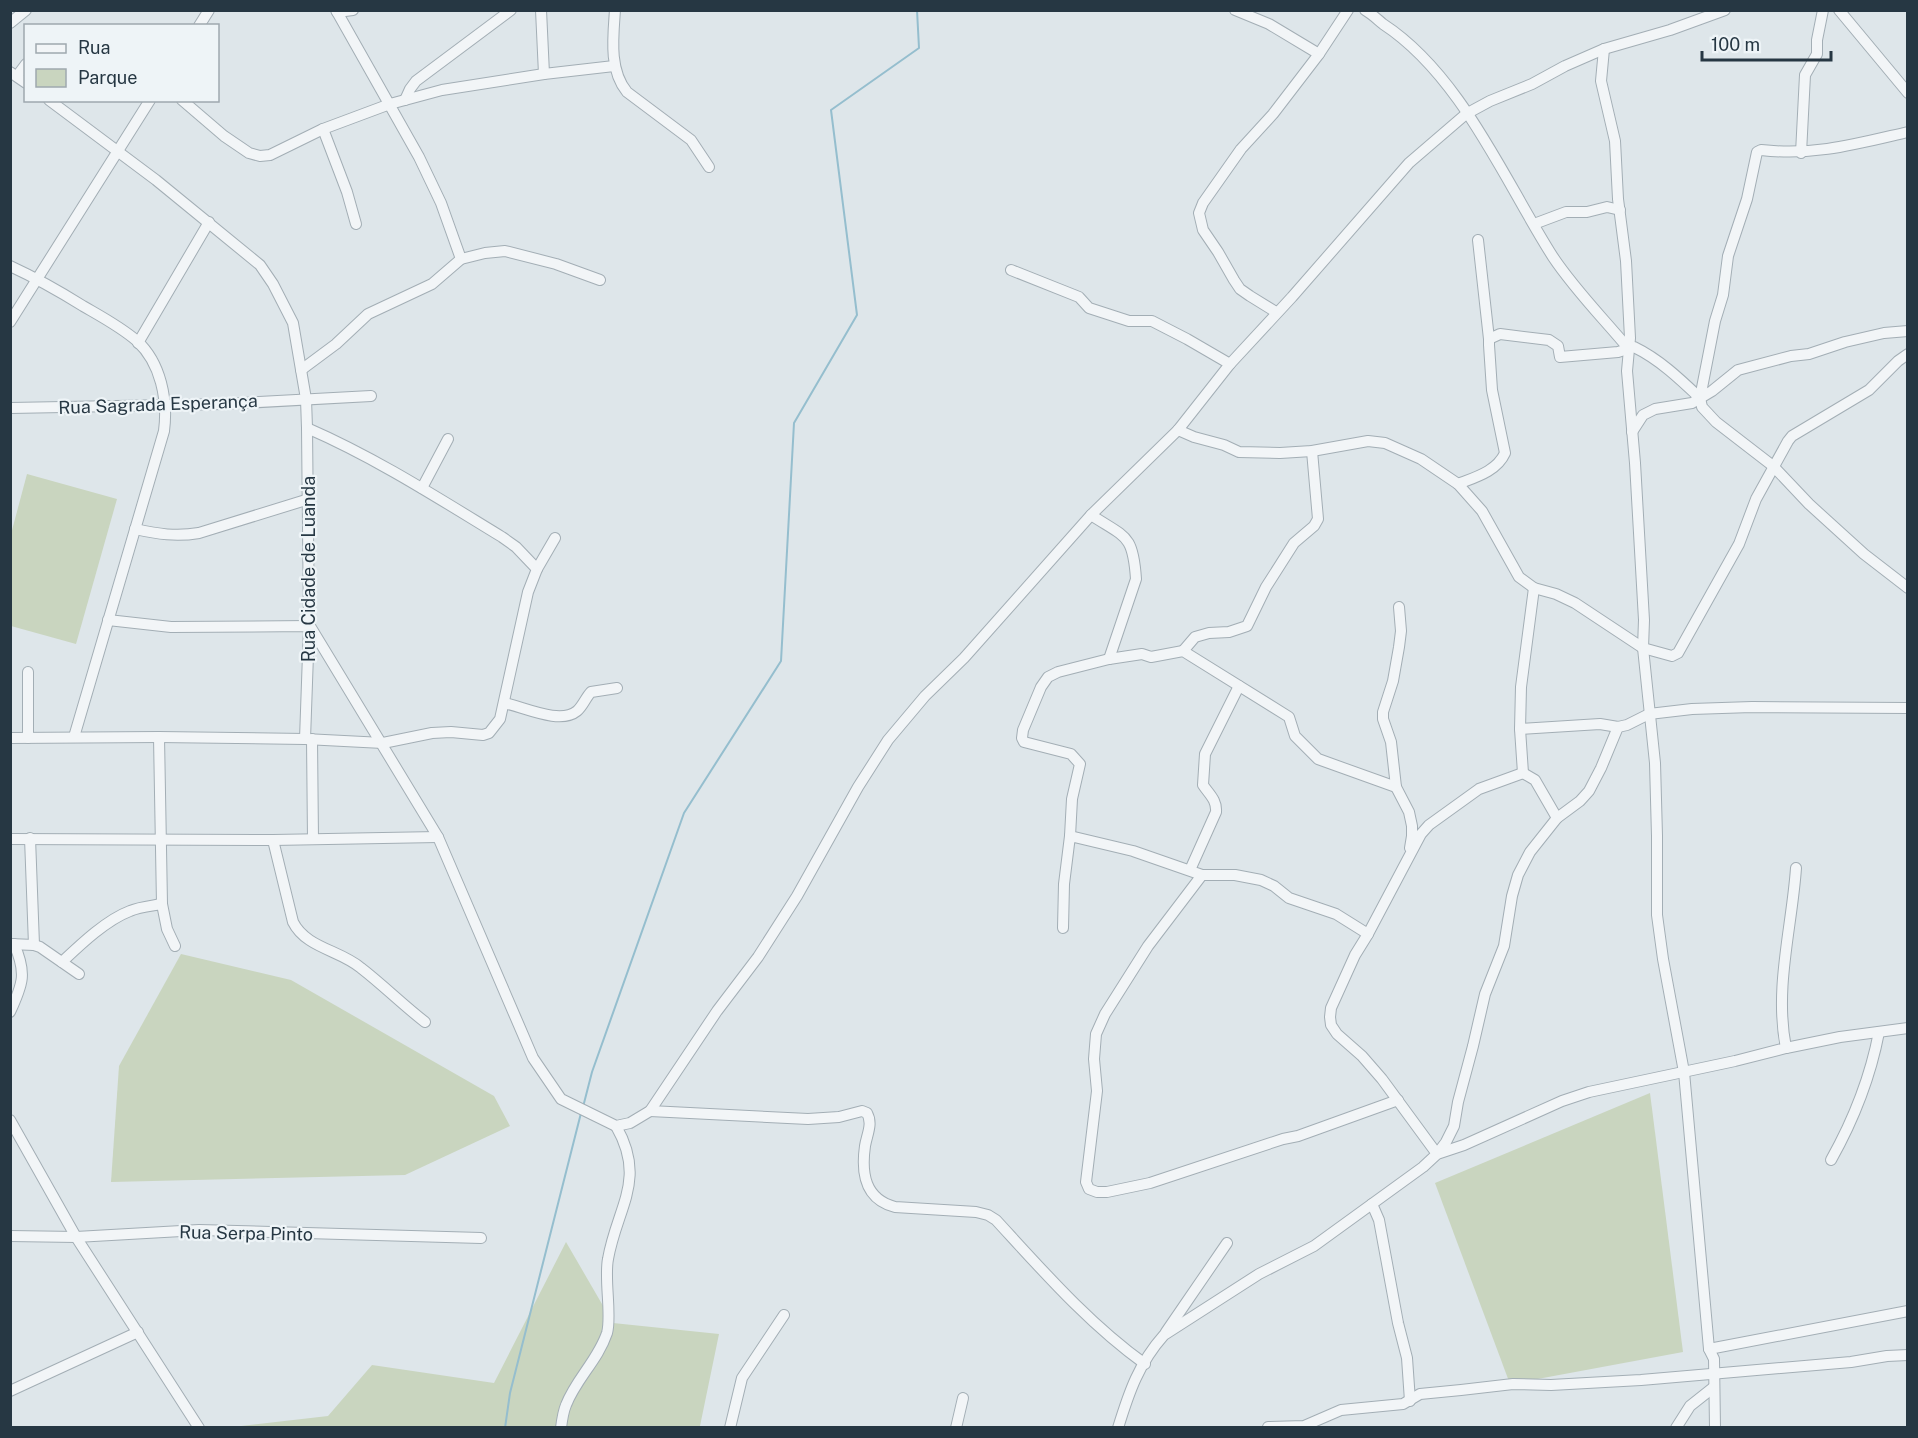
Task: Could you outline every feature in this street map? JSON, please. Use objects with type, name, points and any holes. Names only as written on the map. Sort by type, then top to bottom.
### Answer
[{"type":"street","points":[[10,23],[26,10]]},
{"type":"street","points":[[200,24],[209,10]]},
{"type":"street","points":[[353,10],[337,11],[390,104],[441,203],[461,259]]},
{"type":"street","points":[[405,100],[416,81],[511,10]]},
{"type":"street","points":[[541,10],[544,74]]},
{"type":"street","points":[[615,10],[614,66],[622,85],[627,92],[691,140],[709,167]]},
{"type":"street","points":[[1235,10],[1269,24],[1319,54]]},
{"type":"street","points":[[1276,312],[1240,289],[1203,231],[1199,213],[1203,203],[1241,149],[1273,114],[1319,54],[1348,10]]},
{"type":"street","points":[[108,620],[171,627],[309,626],[438,837],[533,1058],[561,1099],[616,1126],[630,1123],[650,1111],[717,1011],[758,957],[797,896],[858,787],[888,740],[925,696],[964,658],[1091,515],[1178,430],[1230,364],[1410,163],[1466,114],[1490,100],[1532,84],[1604,49],[1670,30],[1725,10]]},
{"type":"street","points":[[1801,153],[1805,75],[1816,54],[1823,10]]},
{"type":"street","points":[[1839,10],[1908,93]]},
{"type":"street","points":[[1368,11],[1403,37],[1450,88],[1554,258],[1580,293],[1628,348]]},
{"type":"street","points":[[1604,49],[1600,81],[1615,141],[1615,165],[1626,261],[1630,338],[1627,371],[1644,620],[1643,648],[1655,783],[1657,915],[1684,1072],[1709,1349],[1714,1359],[1715,1428]]},
{"type":"street","points":[[184,102],[224,136],[249,153],[260,156],[277,152],[323,129],[390,104],[442,90],[614,66]]},
{"type":"street","name":"Rua Cidade de Luanda","points":[[52,102],[209,222],[260,265],[273,284],[293,323],[306,399],[308,428],[309,739],[313,839]]},
{"type":"street","points":[[10,322],[149,102]]},
{"type":"street","points":[[323,129],[339,168],[356,224]]},
{"type":"street","points":[[1908,132],[1854,146],[1801,153],[1761,150],[1757,152],[1747,199],[1728,256],[1723,295],[1715,321],[1700,398],[1702,407],[1716,422],[1773,466],[1809,504],[1864,554],[1908,588]]},
{"type":"street","points":[[1534,224],[1566,212],[1587,212],[1607,207],[1620,210]]},
{"type":"street","points":[[138,343],[209,222]]},
{"type":"street","points":[[1458,484],[1489,471],[1502,461],[1505,453],[1492,390],[1478,240]]},
{"type":"street","points":[[301,370],[336,344],[368,314],[432,284],[461,259],[504,251],[556,264],[600,280]]},
{"type":"street","points":[[10,266],[39,279],[116,325],[138,343],[152,361],[161,383],[166,406],[164,431],[75,737]]},
{"type":"street","points":[[1011,270],[1079,297],[1089,308],[1129,321],[1152,321],[1230,364]]},
{"type":"street","points":[[1632,432],[1649,412],[1689,404],[1738,370],[1791,356],[1809,354],[1845,342],[1884,333],[1908,331]]},
{"type":"street","points":[[1489,339],[1500,334],[1549,340],[1558,346],[1560,357],[1618,352],[1634,347],[1649,356],[1700,398]]},
{"type":"street","points":[[1178,430],[1239,452],[1312,451],[1360,442],[1385,443],[1421,459],[1458,484],[1488,520],[1519,577],[1534,588],[1556,594],[1575,603],[1643,648],[1672,656],[1678,653],[1739,544],[1756,499],[1792,436],[1869,390],[1908,354]]},
{"type":"street","name":"Rua Sagrada Esperança","points":[[10,408],[166,406],[371,396]]},
{"type":"street","points":[[308,428],[345,444],[502,537],[516,547],[537,569]]},
{"type":"street","points":[[422,488],[448,439]]},
{"type":"street","points":[[1063,928],[1064,884],[1072,799],[1080,764],[1071,754],[1024,742],[1023,730],[1041,687],[1048,678],[1058,672],[1109,658],[1142,654],[1152,657],[1183,651],[1196,637],[1247,627],[1266,587],[1294,543],[1314,526],[1318,519],[1312,451]]},
{"type":"street","points":[[135,529],[165,536],[199,533],[309,499]]},
{"type":"street","points":[[1091,515],[1125,537],[1131,544],[1133,553],[1136,579],[1109,658]]},
{"type":"street","points":[[10,738],[309,739],[382,743],[432,733],[483,735],[489,733],[500,719],[528,592],[537,569],[555,538]]},
{"type":"street","points":[[1523,773],[1520,729],[1521,687],[1534,588]]},
{"type":"street","points":[[1399,607],[1401,631],[1399,647],[1383,719],[1390,742],[1396,787],[1412,825],[1409,854]]},
{"type":"street","points":[[1183,651],[1289,717],[1295,736],[1318,759],[1396,787]]},
{"type":"street","points":[[28,672],[28,738]]},
{"type":"street","points":[[1190,870],[1216,812],[1214,798],[1203,784],[1203,761],[1239,686]]},
{"type":"street","points":[[504,703],[544,715],[568,715],[576,712],[591,692],[616,688]]},
{"type":"street","points":[[1520,729],[1600,724],[1618,727],[1649,714],[1692,710],[1752,707],[1908,708]]},
{"type":"street","points":[[1152,1349],[1164,1335],[1259,1274],[1314,1246],[1423,1167],[1446,1142],[1454,1126],[1485,994],[1504,946],[1512,896],[1518,875],[1530,852],[1557,819],[1589,791],[1618,727]]},
{"type":"street","points":[[159,737],[162,904],[167,928],[175,946]]},
{"type":"street","points":[[1523,773],[1535,780],[1557,819]]},
{"type":"street","points":[[1437,1154],[1398,1100],[1362,1056],[1336,1034],[1331,1025],[1331,1008],[1346,973],[1421,834],[1429,825],[1479,789],[1523,773]]},
{"type":"street","points":[[1070,836],[1133,851],[1202,875],[1235,875],[1261,880],[1274,886],[1289,898],[1336,915],[1368,934]]},
{"type":"street","points":[[10,839],[273,840],[438,837]]},
{"type":"street","points":[[30,838],[34,945]]},
{"type":"street","points":[[273,840],[293,922],[298,932],[310,941],[362,968],[425,1022]]},
{"type":"street","points":[[1786,1048],[1781,1016],[1785,951],[1796,868]]},
{"type":"street","points":[[1202,875],[1148,946],[1106,1014],[1096,1035],[1094,1059],[1097,1091],[1086,1182],[1089,1189],[1107,1192],[1150,1183],[1283,1139],[1299,1136],[1398,1100]]},
{"type":"street","points":[[62,962],[81,944],[130,910],[162,904]]},
{"type":"street","points":[[12,944],[34,945],[79,974]]},
{"type":"street","points":[[10,1012],[24,979],[20,958],[12,944]]},
{"type":"street","points":[[1437,1154],[1464,1145],[1562,1101],[1616,1085],[1840,1037],[1908,1028]]},
{"type":"street","points":[[1831,1161],[1857,1111],[1879,1032]]},
{"type":"street","points":[[650,1111],[808,1119],[867,1113],[870,1123],[865,1144],[864,1163],[866,1181],[871,1195],[883,1204],[895,1207],[976,1212],[988,1215],[996,1220],[1072,1301],[1120,1347],[1145,1364]]},
{"type":"street","points":[[10,1120],[76,1237],[199,1428]]},
{"type":"street","points":[[561,1428],[566,1405],[599,1353],[608,1330],[608,1260],[629,1188],[626,1143],[616,1126]]},
{"type":"street","points":[[1454,1126],[1464,1145]]},
{"type":"street","points":[[1372,1204],[1379,1220],[1398,1323],[1407,1358],[1410,1401]]},
{"type":"street","name":"Rua Serpa Pinto","points":[[10,1236],[76,1237],[199,1230],[482,1238]]},
{"type":"street","points":[[1118,1428],[1130,1389],[1152,1349],[1227,1243]]},
{"type":"street","points":[[1709,1349],[1908,1311]]},
{"type":"street","points":[[730,1428],[742,1378],[784,1315]]},
{"type":"street","points":[[10,1391],[138,1332]]},
{"type":"street","points":[[1268,1427],[1304,1426],[1341,1410],[1403,1404],[1420,1394],[1513,1384],[1551,1385],[1714,1374],[1908,1355]]},
{"type":"street","points":[[1676,1428],[1690,1406],[1714,1387]]},
{"type":"street","points":[[956,1428],[963,1398]]},
{"type":"green space","points":[[27,474],[117,499],[76,644],[11,626],[11,534]]},
{"type":"green space","points":[[181,954],[291,980],[494,1096],[510,1126],[405,1175],[111,1182],[119,1066]]},
{"type":"green space","points":[[1650,1093],[1683,1352],[1510,1384],[1435,1183]]},
{"type":"green space","points":[[566,1242],[613,1323],[719,1334],[700,1426],[224,1428],[328,1416],[372,1365],[494,1383]]},
{"type":"waterway","points":[[583,1107],[592,1072],[684,813],[781,661],[794,423],[857,315],[831,110],[919,48],[917,10]]},
{"type":"waterway","points":[[505,1428],[510,1393],[581,1113]]}]
